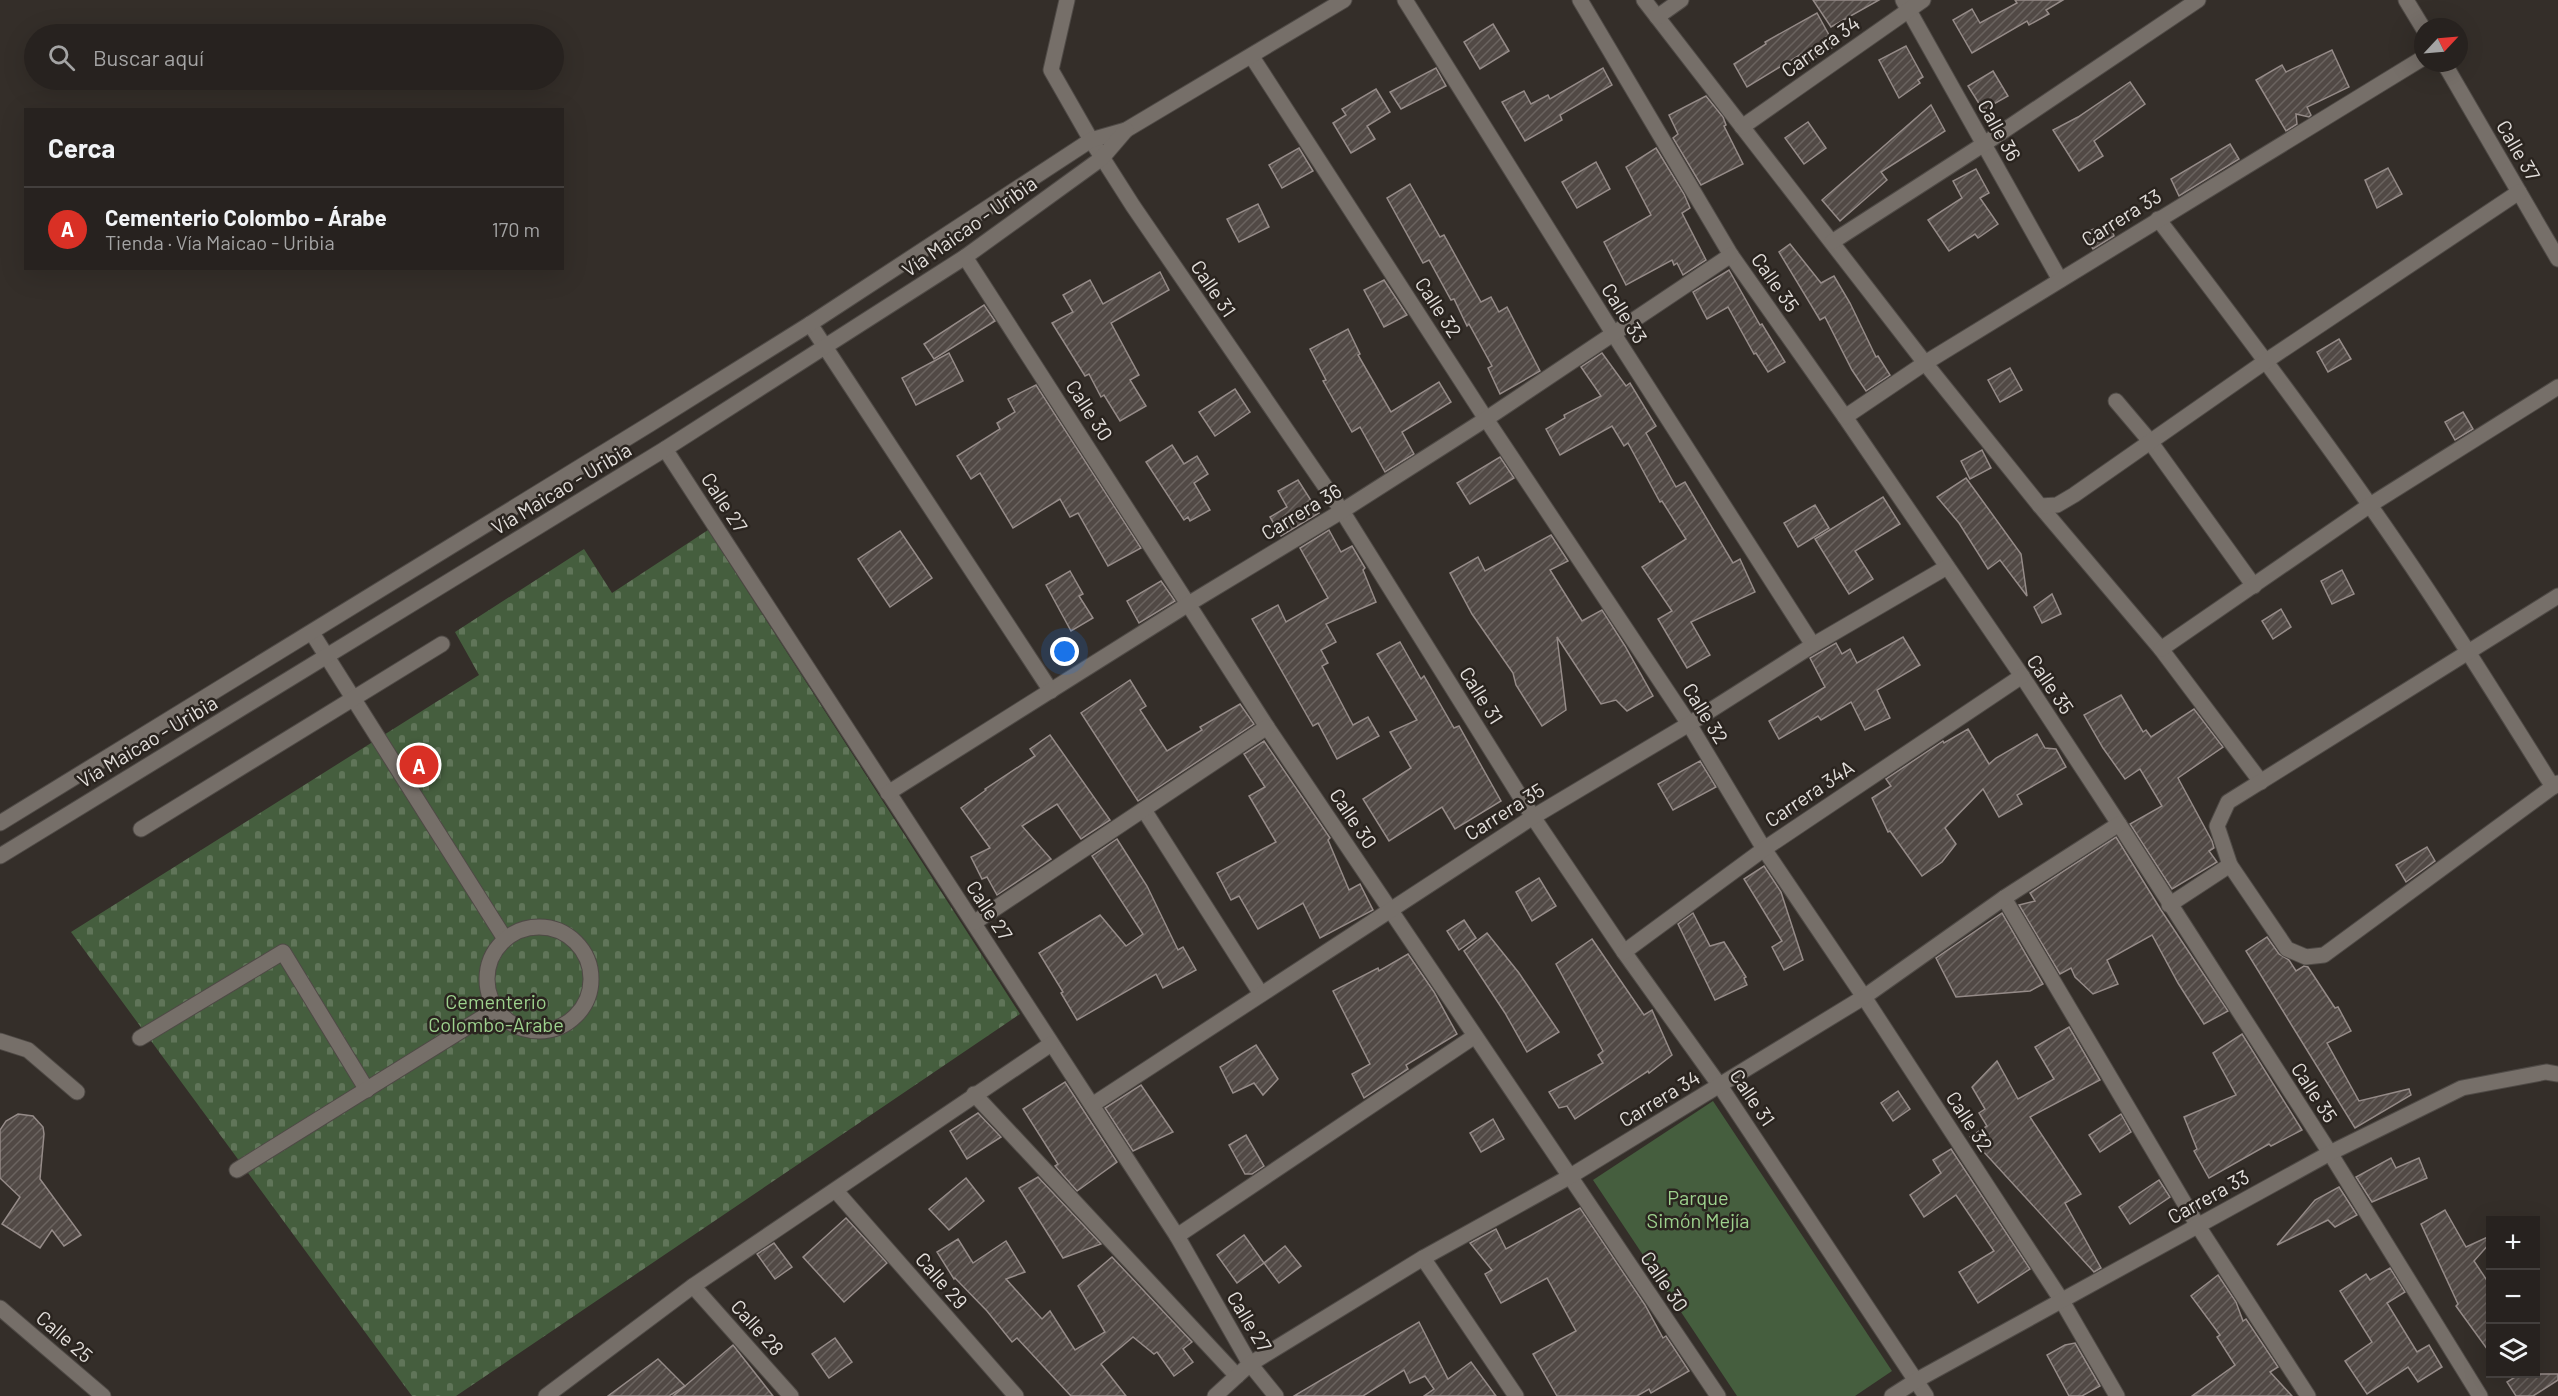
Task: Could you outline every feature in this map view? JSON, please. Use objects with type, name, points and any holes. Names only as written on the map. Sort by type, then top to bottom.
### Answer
[{"type":"street","name":"Calle 31","points":[[1067,0],[1051,70],[1102,158],[1133,207],[1342,511],[1533,817],[1624,952],[1720,1086],[1926,1396]]},
{"type":"street","name":"Vía Maicao - Uribia","points":[[0,824],[810,324],[1091,140],[1126,130],[1252,57],[1344,0]]},
{"type":"street","name":"Calle 33","points":[[1405,0],[1613,333],[1813,645]]},
{"type":"street","name":"Calle 35","points":[[1580,0],[1731,255],[2022,676],[2330,1153],[2480,1396]]},
{"type":"street","points":[[1644,0],[1925,363],[2040,506],[2161,649],[2260,782]]},
{"type":"street","points":[[1657,17],[1681,0]]},
{"type":"street","name":"Carrera 34","points":[[1742,127],[1906,5],[1923,0]]},
{"type":"street","points":[[1832,242],[1984,144],[2198,0]]},
{"type":"street","points":[[2406,0],[2417,18]]},
{"type":"street","name":"Calle 36","points":[[1906,5],[2060,280]]},
{"type":"street","name":"Calle 32","points":[[1252,57],[1486,419],[1689,724],[1764,849],[1864,997],[2062,1301],[2118,1396]]},
{"type":"street","name":"Carrera 33","points":[[1845,417],[1925,363],[2414,63]]},
{"type":"street","name":"Calle 37","points":[[2449,72],[2558,259]]},
{"type":"street","name":"Vía Maicao - Uribia","points":[[0,855],[665,449],[965,256],[1102,158],[1126,130]]},
{"type":"street","points":[[2040,506],[2057,505],[2074,495],[2266,361],[2519,192]]},
{"type":"street","points":[[2158,219],[2266,361],[2370,505],[2469,652],[2555,785],[2325,956],[2306,957],[2287,948],[2230,865],[2217,826],[2228,802],[2469,652],[2558,596]]},
{"type":"street","name":"Carrera 36","points":[[888,793],[1190,603],[1342,511],[1486,419],[1731,255]]},
{"type":"street","name":"Calle 30","points":[[965,256],[1190,603],[1267,727],[1718,1396]]},
{"type":"street","points":[[810,324],[1051,691]]},
{"type":"street","points":[[2161,649],[2370,505],[2558,387]]},
{"type":"street","points":[[2116,401],[2150,440],[2254,586]]},
{"type":"street","name":"Calle 27","points":[[665,449],[888,793],[975,922],[1176,1236],[1250,1364],[1276,1396]]},
{"type":"street","name":"Carrera 35","points":[[1092,1105],[1533,817],[1689,724],[1813,645],[1947,567]]},
{"type":"street","points":[[312,633],[505,939]]},
{"type":"street","points":[[141,829],[442,644]]},
{"type":"street","name":"Carrera 34A","points":[[1624,952],[1764,849],[2022,676]]},
{"type":"street","points":[[975,922],[1267,727]]},
{"type":"street","points":[[1144,810],[1261,994]]},
{"type":"street","name":"Carrera 34","points":[[1215,1396],[1250,1364],[1423,1258],[1569,1177],[1864,997],[2004,898],[2119,824]]},
{"type":"street","points":[[2169,905],[2230,865]]},
{"type":"street","points":[[2004,898],[2198,1226],[2308,1396]]},
{"type":"street","points":[[528,928],[553,929],[575,941],[589,962],[591,987],[582,1010],[563,1027],[539,1032],[514,1026],[496,1009],[486,983],[492,956],[505,939],[528,928]]},
{"type":"street","points":[[140,1038],[283,952],[367,1090]]},
{"type":"street","points":[[237,1170],[496,1009]]},
{"type":"street","points":[[1176,1236],[1475,1036]]},
{"type":"street","points":[[0,1041],[28,1050],[77,1092]]},
{"type":"street","points":[[546,1396],[693,1286],[1051,1044]]},
{"type":"street","name":"Carrera 33","points":[[1892,1396],[1917,1380],[2330,1153],[2462,1088],[2546,1072],[2558,1074]]},
{"type":"street","points":[[974,1094],[1237,1376]]},
{"type":"street","name":"Calle 29","points":[[836,1191],[1016,1396]]},
{"type":"street","points":[[1423,1258],[1516,1396]]},
{"type":"street","name":"Calle 28","points":[[693,1286],[791,1396]]},
{"type":"street","name":"Calle 25","points":[[0,1308],[103,1396]]},
{"type":"green space","name":"Cementerio Colombo-Arabe","points":[[708,530],[1020,1014],[456,1396],[412,1396],[71,932],[479,675],[455,632],[584,549],[612,593]]},
{"type":"green space","name":"Parque Simón Mejía","points":[[1713,1101],[1892,1371],[1855,1396],[1737,1396],[1593,1180]]},
{"type":"building","points":[[1813,0],[1879,0],[1831,27]]},
{"type":"building","points":[[2015,0],[2063,0],[2046,10],[2049,14],[2029,25],[2027,21],[1972,53],[1953,20],[1972,9],[1980,23],[2017,3]]},
{"type":"building","points":[[1817,13],[1835,46],[1808,62],[1803,53],[1747,87],[1734,64],[1766,44],[1765,42]]},
{"type":"building","points":[[1493,24],[1509,51],[1480,69],[1464,42]]},
{"type":"building","points":[[1906,46],[1923,77],[1918,80],[1920,83],[1899,98],[1879,60]]},
{"type":"building","points":[[2332,50],[2349,87],[2307,107],[2311,115],[2309,117],[2296,114],[2297,124],[2286,131],[2256,80],[2282,65],[2286,72]]},
{"type":"building","points":[[1436,68],[1446,86],[1401,109],[1390,92]]},
{"type":"building","points":[[1603,68],[1612,85],[1560,115],[1562,120],[1525,141],[1502,102],[1524,91],[1531,104],[1548,95],[1550,99]]},
{"type":"building","points":[[1993,71],[2008,96],[1983,110],[1968,86]]},
{"type":"building","points":[[2130,82],[2145,104],[2094,141],[2103,156],[2079,171],[2053,130],[2078,117]]},
{"type":"building","points":[[1376,89],[1390,112],[1367,126],[1375,139],[1351,153],[1333,123],[1346,115],[1342,109]]},
{"type":"building","points":[[1706,96],[1723,117],[1726,125],[1724,126],[1743,164],[1701,185],[1673,138],[1678,134],[1669,115]]},
{"type":"building","points":[[1931,105],[1945,131],[1881,172],[1887,180],[1840,221],[1822,200]]},
{"type":"building","points":[[1808,122],[1826,148],[1804,164],[1785,138]]},
{"type":"building","points":[[2230,144],[2239,159],[2179,196],[2171,179]]},
{"type":"building","points":[[1299,148],[1313,171],[1282,188],[1269,165]]},
{"type":"building","points":[[1656,148],[1684,194],[1690,208],[1682,213],[1706,260],[1683,275],[1677,263],[1674,265],[1672,260],[1626,285],[1604,242],[1651,215],[1626,167]]},
{"type":"building","points":[[1596,162],[1610,189],[1577,208],[1562,182]]},
{"type":"building","points":[[2388,168],[2402,194],[2377,208],[2365,180]]},
{"type":"building","points":[[1976,169],[1989,193],[1980,198],[1998,224],[1978,238],[1975,234],[1949,251],[1928,220],[1962,198],[1953,181]]},
{"type":"building","points":[[1410,184],[1440,237],[1444,235],[1481,302],[1491,297],[1499,312],[1507,307],[1540,371],[1500,394],[1488,368],[1492,366],[1469,324],[1467,326],[1454,299],[1451,300],[1429,260],[1423,263],[1387,198]]},
{"type":"building","points":[[1258,204],[1269,227],[1239,242],[1227,219]]},
{"type":"building","points":[[2110,224],[2114,236],[2093,249],[2082,233]]},
{"type":"building","points":[[1790,244],[1821,283],[1834,276],[1876,357],[1878,356],[1890,375],[1866,391],[1852,370],[1825,317],[1820,320],[1779,252]]},
{"type":"building","points":[[1729,270],[1760,325],[1762,324],[1785,362],[1768,372],[1756,353],[1754,354],[1728,307],[1707,319],[1693,292]]},
{"type":"building","points":[[1160,272],[1169,290],[1111,323],[1139,375],[1130,380],[1146,406],[1120,421],[1104,395],[1101,397],[1089,374],[1085,376],[1052,323],[1073,312],[1063,295],[1090,280],[1103,304]]},
{"type":"building","points":[[1384,280],[1407,315],[1384,327],[1364,290]]},
{"type":"building","points":[[984,305],[995,321],[934,359],[924,344]]},
{"type":"building","points":[[1348,329],[1360,354],[1358,355],[1391,412],[1439,382],[1451,402],[1402,432],[1414,454],[1385,472],[1360,427],[1352,432],[1323,381],[1326,380],[1310,349]]},
{"type":"building","points":[[2339,339],[2351,359],[2328,372],[2317,352]]},
{"type":"building","points":[[949,353],[963,381],[916,405],[902,378]]},
{"type":"building","points":[[1602,353],[1626,386],[1630,383],[1656,426],[1646,433],[1676,487],[1685,482],[1733,563],[1740,559],[1755,592],[1691,622],[1710,655],[1687,668],[1658,619],[1672,611],[1642,567],[1686,539],[1662,501],[1660,502],[1628,443],[1624,446],[1612,426],[1560,455],[1546,429],[1565,418],[1564,415],[1601,396],[1581,367]]},
{"type":"building","points":[[2010,368],[2022,390],[2000,402],[1988,380]]},
{"type":"building","points":[[1036,385],[1141,548],[1108,566],[1078,513],[1070,517],[1060,499],[1013,528],[980,473],[971,479],[957,456],[1000,429],[997,423],[1015,412],[1008,399]]},
{"type":"building","points":[[1235,389],[1250,412],[1215,436],[1199,412]]},
{"type":"building","points":[[2463,412],[2473,429],[2455,440],[2445,422]]},
{"type":"building","points":[[1172,445],[1184,464],[1197,456],[1208,474],[1194,483],[1210,510],[1190,521],[1188,517],[1184,520],[1146,462]]},
{"type":"building","points":[[1982,450],[1991,468],[1970,479],[1961,461]]},
{"type":"building","points":[[1500,457],[1514,478],[1470,504],[1457,483]]},
{"type":"building","points":[[1966,478],[2021,554],[2027,596],[2000,560],[1988,569],[1959,523],[1937,497]]},
{"type":"building","points":[[1298,480],[1319,513],[1281,536],[1270,517],[1287,507],[1278,491]]},
{"type":"building","points":[[1883,497],[1900,524],[1855,551],[1873,579],[1849,594],[1815,539]]},
{"type":"building","points":[[1815,505],[1829,528],[1798,547],[1784,523]]},
{"type":"building","points":[[1329,530],[1341,552],[1352,546],[1365,568],[1363,570],[1376,602],[1326,624],[1336,642],[1321,650],[1328,663],[1322,666],[1353,725],[1368,717],[1379,736],[1337,759],[1318,723],[1313,726],[1252,619],[1278,605],[1286,622],[1328,598],[1300,548]]},
{"type":"building","points":[[900,531],[932,578],[890,607],[858,559]]},
{"type":"building","points":[[1551,535],[1568,561],[1550,570],[1582,621],[1602,610],[1653,696],[1627,711],[1616,700],[1601,704],[1557,637],[1566,710],[1542,726],[1516,685],[1513,673],[1472,614],[1450,573],[1478,557],[1485,571]]},
{"type":"building","points":[[2342,570],[2354,594],[2332,604],[2321,581]]},
{"type":"building","points":[[1070,571],[1083,594],[1079,596],[1093,618],[1071,631],[1046,585]]},
{"type":"building","points":[[1161,581],[1175,601],[1139,623],[1127,601]]},
{"type":"building","points":[[2052,594],[2061,614],[2042,623],[2034,607]]},
{"type":"building","points":[[2281,609],[2291,627],[2273,639],[2262,621]]},
{"type":"building","points":[[1903,637],[1920,665],[1877,690],[1890,718],[1865,730],[1851,702],[1821,720],[1818,716],[1779,739],[1769,721],[1825,687],[1810,658],[1836,643],[1842,654],[1850,649],[1857,663]]},
{"type":"building","points":[[1400,642],[1421,679],[1424,676],[1454,728],[1459,726],[1501,801],[1455,829],[1442,807],[1389,841],[1363,799],[1411,768],[1390,732],[1417,720],[1377,654]]},
{"type":"building","points":[[1130,680],[1146,706],[1140,710],[1167,751],[1202,730],[1200,727],[1240,704],[1254,724],[1138,801],[1081,713]]},
{"type":"building","points":[[2121,695],[2143,732],[2146,730],[2151,737],[2194,709],[2223,747],[2178,778],[2212,841],[2214,848],[2209,851],[2217,862],[2172,889],[2130,824],[2162,806],[2140,769],[2125,779],[2103,748],[2084,715]]},
{"type":"building","points":[[1968,729],[1989,764],[2037,734],[2045,748],[2056,749],[2066,767],[2017,795],[2022,804],[1999,817],[1983,789],[1945,828],[1956,844],[1942,862],[1922,876],[1890,831],[1888,832],[1872,798],[1891,786],[1886,779],[1943,741],[1944,743]]},
{"type":"building","points":[[1050,735],[1110,820],[1081,839],[1057,804],[1022,826],[1051,859],[997,895],[987,877],[982,879],[971,857],[990,848],[961,808],[1035,756],[1030,749]]},
{"type":"building","points":[[1264,741],[1330,838],[1328,840],[1349,890],[1360,884],[1373,910],[1320,938],[1303,903],[1258,929],[1239,896],[1231,900],[1217,873],[1276,842],[1249,796],[1265,787],[1244,754]]},
{"type":"building","points":[[1700,761],[1716,787],[1673,810],[1658,784]]},
{"type":"building","points":[[2116,837],[2228,1011],[2204,1024],[2152,935],[2107,960],[2118,984],[2093,994],[2075,977],[2071,968],[2060,974],[2019,905],[2035,901],[2030,893]]},
{"type":"building","points":[[1117,839],[1147,886],[1178,950],[1183,947],[1196,970],[1163,988],[1156,974],[1077,1020],[1039,953],[1100,915],[1126,946],[1143,934],[1092,856]]},
{"type":"building","points":[[2427,847],[2435,861],[2406,882],[2396,865]]},
{"type":"building","points":[[1764,866],[1781,892],[1803,960],[1784,970],[1772,947],[1782,941],[1744,879]]},
{"type":"building","points":[[1539,878],[1556,906],[1532,921],[1516,892]]},
{"type":"building","points":[[1693,913],[1710,946],[1724,942],[1746,977],[1744,978],[1747,985],[1715,1000],[1678,924]]},
{"type":"building","points":[[2002,913],[2043,984],[2030,991],[1956,997],[1936,958]]},
{"type":"building","points":[[1464,920],[1476,938],[1459,950],[1447,931]]},
{"type":"building","points":[[1487,933],[1519,973],[1559,1032],[1527,1052],[1505,1013],[1464,951]]},
{"type":"building","points":[[2267,937],[2279,954],[2289,960],[2296,971],[2304,966],[2308,967],[2335,1008],[2338,1007],[2351,1031],[2327,1043],[2359,1101],[2409,1089],[2411,1095],[2355,1128],[2246,951]]},
{"type":"building","points":[[1592,939],[1644,1015],[1652,1010],[1672,1055],[1649,1073],[1648,1071],[1575,1119],[1567,1106],[1559,1108],[1549,1092],[1603,1063],[1598,1055],[1603,1051],[1556,964]]},
{"type":"building","points":[[1408,954],[1434,992],[1457,1034],[1406,1065],[1408,1069],[1364,1098],[1352,1074],[1370,1064],[1333,991],[1378,968],[1379,971]]},
{"type":"building","points":[[2069,1027],[2100,1080],[2030,1117],[2081,1194],[2065,1203],[2101,1268],[2094,1272],[1970,1137],[1987,1126],[1979,1113],[1985,1109],[1972,1087],[1997,1061],[2018,1099],[2054,1079],[2035,1047]]},
{"type":"building","points":[[2242,1034],[2302,1130],[2271,1146],[2269,1144],[2209,1178],[2194,1151],[2197,1149],[2184,1117],[2236,1095],[2213,1053]]},
{"type":"building","points":[[1256,1045],[1278,1079],[1263,1095],[1254,1083],[1233,1093],[1220,1067]]},
{"type":"building","points":[[1065,1082],[1117,1162],[1077,1191],[1055,1166],[1058,1164],[1023,1109]]},
{"type":"building","points":[[1141,1085],[1173,1132],[1133,1151],[1105,1108]]},
{"type":"building","points":[[1898,1091],[1910,1109],[1893,1121],[1881,1103]]},
{"type":"building","points":[[978,1113],[1001,1137],[967,1159],[950,1131]]},
{"type":"building","points":[[18,1114],[33,1116],[43,1127],[40,1179],[81,1235],[64,1246],[52,1230],[40,1248],[2,1224],[20,1197],[0,1178],[0,1130],[6,1121]]},
{"type":"building","points":[[2121,1114],[2131,1132],[2100,1152],[2089,1135]]},
{"type":"building","points":[[1493,1119],[1504,1139],[1481,1152],[1470,1133]]},
{"type":"building","points":[[1246,1135],[1264,1166],[1252,1174],[1245,1174],[1229,1145]]},
{"type":"building","points":[[1951,1149],[2030,1269],[1978,1303],[1959,1272],[1994,1251],[1956,1195],[1924,1217],[1910,1195],[1941,1173],[1933,1160]]},
{"type":"building","points":[[2391,1158],[2396,1168],[2419,1158],[2427,1178],[2372,1202],[2356,1177]]},
{"type":"building","points":[[1038,1177],[1101,1244],[1063,1258],[1019,1188]]},
{"type":"building","points":[[966,1178],[984,1201],[949,1230],[929,1209]]},
{"type":"building","points":[[2159,1180],[2170,1197],[2130,1224],[2119,1207]]},
{"type":"building","points":[[2339,1187],[2357,1215],[2335,1227],[2328,1220],[2277,1245],[2315,1200]]},
{"type":"building","points":[[1580,1208],[1645,1305],[1663,1338],[1666,1336],[1689,1371],[1651,1393],[1649,1389],[1637,1396],[1557,1396],[1533,1354],[1576,1331],[1547,1278],[1501,1303],[1485,1274],[1492,1270],[1470,1243],[1496,1229],[1506,1249]]},
{"type":"building","points":[[2445,1210],[2466,1247],[2486,1238],[2486,1248],[2474,1261],[2486,1279],[2486,1347],[2456,1306],[2458,1304],[2421,1224]]},
{"type":"building","points":[[846,1218],[887,1263],[844,1302],[803,1257]]},
{"type":"building","points":[[1244,1235],[1264,1263],[1237,1283],[1217,1255]]},
{"type":"building","points":[[958,1239],[973,1263],[1006,1241],[1025,1272],[1006,1279],[1042,1319],[1050,1311],[1075,1350],[1105,1332],[1078,1286],[1112,1257],[1192,1342],[1183,1349],[1193,1362],[1174,1376],[1157,1352],[1154,1354],[1133,1337],[1101,1364],[1126,1396],[1071,1396],[1017,1338],[1012,1342],[987,1311],[954,1279],[937,1252]]},
{"type":"building","points":[[774,1243],[792,1267],[775,1279],[757,1254]]},
{"type":"building","points":[[1285,1246],[1301,1266],[1279,1283],[1264,1263]]},
{"type":"building","points":[[2390,1268],[2405,1292],[2387,1303],[2417,1352],[2429,1345],[2442,1367],[2418,1382],[2408,1367],[2367,1394],[2345,1361],[2372,1342],[2340,1291],[2366,1274],[2370,1280]]},
{"type":"building","points":[[2218,1275],[2236,1302],[2243,1321],[2246,1319],[2278,1367],[2270,1372],[2292,1396],[2192,1396],[2235,1365],[2217,1337],[2220,1335],[2191,1296]]},
{"type":"building","points":[[1419,1322],[1448,1379],[1471,1362],[1496,1396],[1424,1396],[1434,1389],[1425,1376],[1410,1383],[1404,1370],[1363,1396],[1294,1396]]},
{"type":"building","points":[[835,1338],[852,1362],[829,1378],[812,1354]]},
{"type":"building","points":[[2075,1343],[2100,1386],[2082,1396],[2069,1396],[2047,1355],[2065,1345]]},
{"type":"building","points":[[733,1345],[773,1396],[673,1396],[685,1386]]},
{"type":"building","points":[[658,1359],[685,1386],[669,1396],[608,1396]]},
{"type":"building","points":[[2540,1374],[2558,1374],[2558,1380],[2533,1396],[2516,1396],[2507,1382],[2514,1378],[2540,1378]]},
{"type":"place","name":"Cementerio Colombo - Árabe","points":[[419,765]]}]
